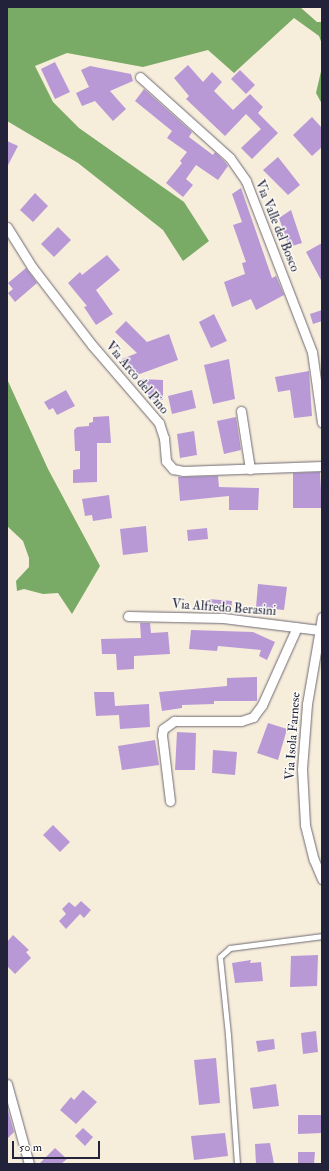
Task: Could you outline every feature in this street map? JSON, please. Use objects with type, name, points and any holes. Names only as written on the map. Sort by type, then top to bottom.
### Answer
[{"type":"street","name":"Via Valle del Bosco","points":[[140,77],[230,158],[246,181],[312,352],[322,422]]},
{"type":"street","name":"Via Arco del Pino","points":[[7,227],[26,259],[70,316],[159,423],[170,466],[183,471],[322,466]]},
{"type":"street","points":[[241,411],[250,469]]},
{"type":"street","name":"Via Alfredo Berasini","points":[[128,616],[223,618],[319,630]]},
{"type":"street","name":"Via Isola Farnese","points":[[322,618],[305,717],[302,769],[305,825],[314,860],[322,879]]},
{"type":"street","points":[[170,801],[162,735],[163,729],[174,721],[241,721],[253,717],[262,705],[297,627]]},
{"type":"street","points":[[7,1084],[29,1164]]},
{"type":"lane","points":[[237,1164],[228,1035],[220,958],[230,948],[322,936]]},
{"type":"green space","points":[[7,7],[300,7],[317,22],[322,22],[322,44],[319,36],[294,18],[234,73],[208,50],[143,67],[67,53],[35,66],[53,102],[79,128],[184,202],[209,241],[183,261],[163,230],[78,163],[7,121]]},
{"type":"green space","points":[[322,67],[322,104],[316,93]]},
{"type":"green space","points":[[7,379],[48,469],[100,566],[72,614],[58,593],[43,594],[24,589],[17,591],[16,581],[29,567],[29,558],[23,541],[7,526]]},
{"type":"building","points":[[55,62],[70,92],[55,99],[41,69]]},
{"type":"building","points":[[188,65],[203,82],[212,72],[222,82],[214,91],[233,110],[250,94],[263,107],[258,113],[278,133],[252,159],[241,148],[261,129],[246,114],[225,136],[186,99],[189,96],[174,78]]},
{"type":"building","points":[[90,66],[131,74],[133,81],[110,91],[126,109],[113,121],[95,101],[82,106],[76,93],[89,87],[81,70]]},
{"type":"building","points":[[240,70],[255,85],[246,94],[231,79]]},
{"type":"building","points":[[144,89],[192,132],[189,137],[213,155],[215,152],[225,162],[228,166],[218,180],[196,165],[186,179],[193,185],[183,197],[166,183],[182,163],[180,161],[187,152],[167,138],[172,131],[135,101]]},
{"type":"building","points":[[312,117],[322,128],[322,147],[312,156],[293,135]]},
{"type":"building","points":[[7,141],[18,146],[7,167]]},
{"type":"building","points":[[278,157],[300,185],[288,195],[263,170]]},
{"type":"building","points":[[241,188],[272,278],[276,276],[284,295],[256,310],[251,299],[232,307],[224,282],[245,274],[242,263],[246,262],[233,225],[242,222],[232,194]]},
{"type":"building","points":[[35,193],[48,206],[33,222],[20,210]]},
{"type":"building","points":[[291,210],[302,243],[289,247],[279,218]]},
{"type":"building","points":[[58,227],[71,240],[54,257],[41,244]]},
{"type":"building","points":[[322,243],[322,282],[306,252]]},
{"type":"building","points":[[107,255],[120,270],[96,290],[113,314],[96,325],[84,307],[87,306],[68,283],[80,272],[82,275]]},
{"type":"building","points":[[26,268],[37,283],[15,302],[8,293],[13,289],[8,283]]},
{"type":"building","points":[[322,310],[322,321],[313,324],[310,314]]},
{"type":"building","points":[[214,314],[227,341],[211,348],[199,322]]},
{"type":"building","points":[[126,321],[147,342],[169,334],[178,360],[137,375],[135,370],[128,373],[122,359],[137,353],[115,332]]},
{"type":"building","points":[[229,359],[235,399],[213,404],[204,365]]},
{"type":"building","points":[[309,371],[312,416],[294,418],[290,390],[278,392],[275,377]]},
{"type":"building","points":[[141,379],[163,380],[163,400],[148,399],[148,389],[140,389]]},
{"type":"building","points":[[66,390],[75,406],[57,415],[53,408],[49,410],[44,402]]},
{"type":"building","points":[[192,390],[196,408],[172,414],[168,396]]},
{"type":"building","points":[[109,416],[111,443],[97,443],[97,482],[73,483],[73,470],[80,469],[80,451],[75,451],[74,430],[77,427],[89,426],[89,423],[93,422],[93,417]]},
{"type":"building","points":[[236,417],[241,450],[224,454],[217,421]]},
{"type":"building","points":[[194,431],[197,455],[180,458],[177,434]]},
{"type":"building","points":[[320,472],[322,508],[293,508],[293,473]]},
{"type":"building","points":[[218,476],[219,487],[259,488],[258,510],[229,510],[229,496],[180,501],[178,477]]},
{"type":"building","points":[[109,495],[112,518],[93,521],[92,515],[85,516],[82,499]]},
{"type":"building","points":[[146,526],[148,552],[123,555],[120,529]]},
{"type":"building","points":[[207,528],[208,539],[188,541],[187,530]]},
{"type":"building","points":[[258,584],[287,587],[284,610],[256,607]]},
{"type":"building","points":[[209,599],[232,601],[231,612],[208,610]]},
{"type":"building","points":[[140,623],[150,623],[151,633],[168,632],[170,654],[134,656],[134,669],[117,670],[116,654],[102,654],[101,639],[141,638]]},
{"type":"building","points":[[191,630],[253,632],[275,642],[267,660],[259,656],[261,650],[218,646],[217,651],[189,649]]},
{"type":"building","points":[[257,677],[257,701],[214,701],[214,704],[182,705],[182,708],[162,711],[159,692],[227,686],[227,678]]},
{"type":"building","points":[[94,692],[114,692],[115,706],[149,704],[150,727],[120,729],[119,715],[96,716]]},
{"type":"building","points":[[268,723],[287,729],[278,760],[257,753]]},
{"type":"building","points":[[177,732],[196,733],[195,770],[175,770]]},
{"type":"building","points":[[155,740],[159,765],[122,770],[118,746]]},
{"type":"building","points":[[213,750],[237,752],[235,775],[212,773]]},
{"type":"building","points":[[53,825],[70,842],[60,852],[43,835]]},
{"type":"building","points":[[81,901],[91,910],[84,918],[80,914],[66,929],[59,921],[66,914],[62,909],[69,902],[75,907]]},
{"type":"building","points":[[13,935],[29,950],[26,952],[31,958],[15,974],[7,966],[7,942]]},
{"type":"building","points":[[318,955],[317,986],[290,987],[291,956]]},
{"type":"building","points":[[251,960],[250,963],[261,962],[263,981],[235,983],[232,963]]},
{"type":"building","points":[[316,1031],[318,1052],[303,1054],[301,1033]]},
{"type":"building","points":[[274,1039],[275,1049],[258,1052],[256,1041]]},
{"type":"building","points":[[216,1058],[220,1103],[199,1105],[194,1060]]},
{"type":"building","points":[[276,1084],[279,1106],[253,1109],[250,1088]]},
{"type":"building","points":[[83,1090],[97,1102],[76,1124],[60,1110],[71,1097],[74,1100]]},
{"type":"building","points":[[7,1107],[14,1132],[7,1139]]},
{"type":"building","points":[[298,1115],[322,1115],[322,1133],[298,1134]]},
{"type":"building","points":[[83,1128],[93,1137],[85,1146],[75,1136]]},
{"type":"building","points":[[225,1133],[228,1156],[194,1160],[191,1136]]},
{"type":"building","points":[[270,1143],[274,1164],[256,1164],[255,1144]]},
{"type":"building","points":[[55,1148],[67,1159],[61,1164],[39,1164]]},
{"type":"building","points":[[298,1152],[315,1152],[314,1164],[298,1164]]}]
